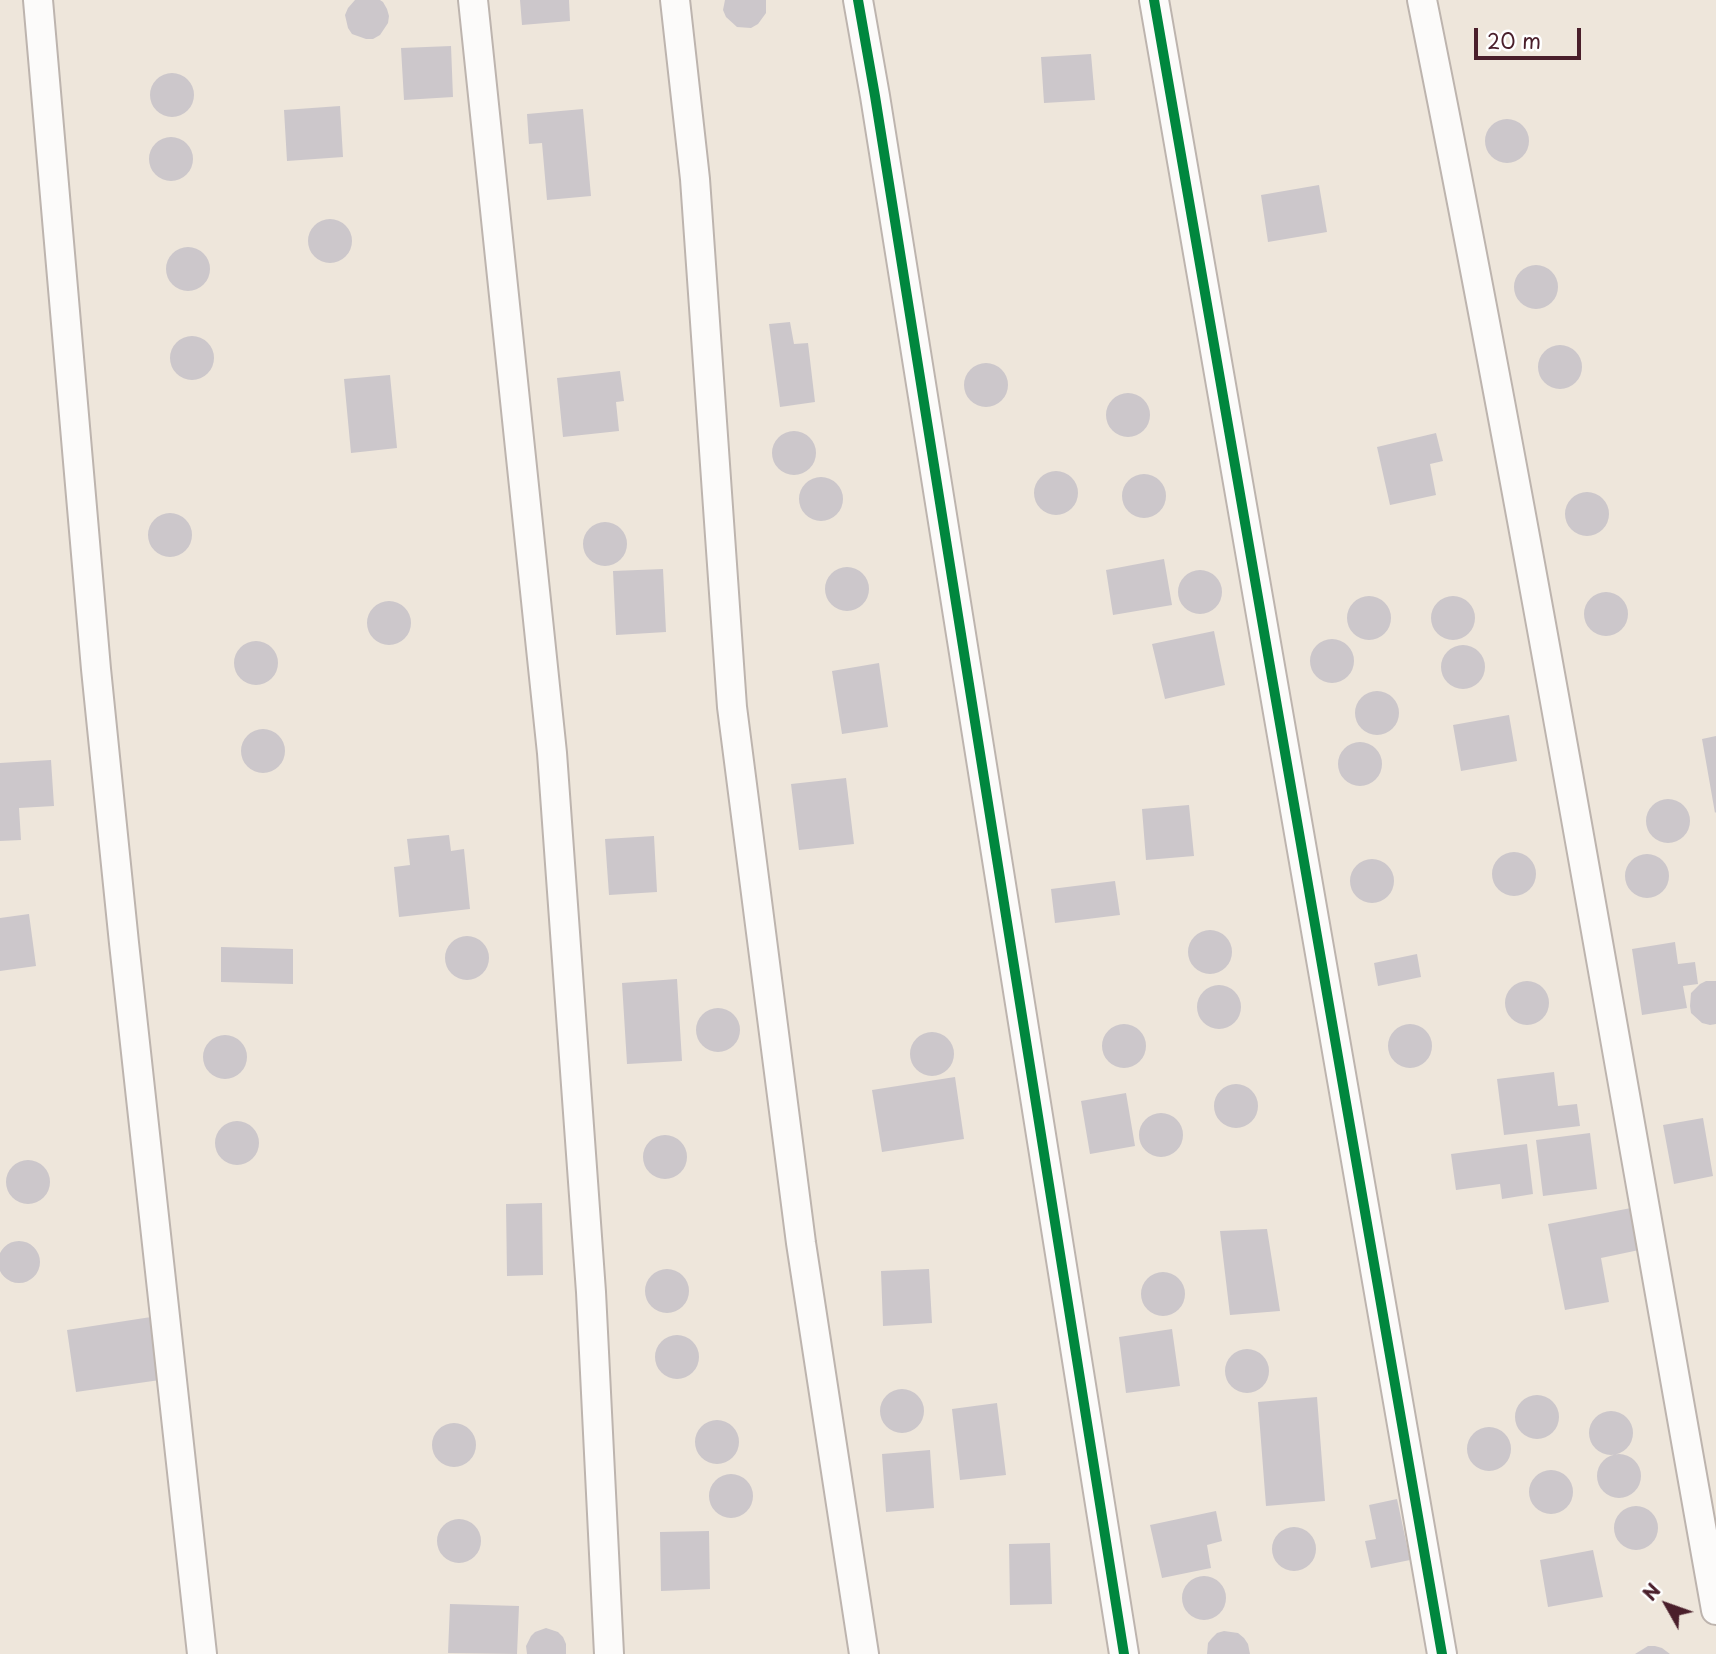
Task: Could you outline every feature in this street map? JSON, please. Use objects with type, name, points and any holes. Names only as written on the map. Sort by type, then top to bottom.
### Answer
[{"type":"street","points":[[38,0],[102,724],[202,1654]]},
{"type":"street","points":[[473,0],[552,753],[592,1292],[609,1654]]},
{"type":"street","points":[[675,0],[695,178],[732,707],[801,1243],[864,1654]]},
{"type":"street","points":[[858,0],[1124,1654]]},
{"type":"street","points":[[1154,0],[1442,1654]]},
{"type":"street","points":[[1422,0],[1505,432],[1716,1610]]},
{"type":"building","points":[[355,0],[383,2],[389,16],[380,35],[366,39],[352,34],[345,15]]},
{"type":"building","points":[[520,0],[569,0],[570,21],[522,25]]},
{"type":"building","points":[[725,0],[766,0],[766,13],[758,24],[751,28],[737,27],[726,17],[723,10]]},
{"type":"building","points":[[451,46],[453,97],[404,100],[401,48]]},
{"type":"building","points":[[1091,54],[1095,100],[1044,103],[1041,57]]},
{"type":"building","points":[[172,73],[187,80],[194,95],[187,110],[172,117],[157,110],[150,95],[157,80]]},
{"type":"building","points":[[340,106],[343,157],[287,161],[284,110]]},
{"type":"building","points":[[583,109],[591,196],[547,200],[542,143],[529,144],[527,114]]},
{"type":"building","points":[[1507,119],[1522,126],[1529,141],[1522,156],[1507,163],[1492,156],[1485,141],[1492,126]]},
{"type":"building","points":[[171,137],[186,144],[193,159],[186,174],[171,181],[156,174],[149,159],[156,144]]},
{"type":"building","points":[[1319,185],[1327,232],[1268,242],[1261,195]]},
{"type":"building","points":[[330,219],[345,226],[352,241],[345,256],[330,263],[315,256],[308,241],[315,226]]},
{"type":"building","points":[[188,247],[203,254],[210,269],[203,284],[188,291],[173,284],[166,269],[173,254]]},
{"type":"building","points":[[1536,265],[1551,272],[1558,287],[1551,302],[1536,309],[1521,302],[1514,287],[1521,272]]},
{"type":"building","points":[[790,322],[794,344],[808,343],[815,402],[780,407],[769,324]]},
{"type":"building","points":[[192,336],[207,343],[214,358],[207,373],[192,380],[177,373],[170,358],[177,343]]},
{"type":"building","points":[[1560,345],[1575,352],[1582,367],[1575,382],[1560,389],[1545,382],[1538,367],[1545,352]]},
{"type":"building","points":[[986,363],[1001,370],[1008,385],[1001,400],[986,407],[971,400],[964,385],[971,370]]},
{"type":"building","points":[[620,371],[624,401],[616,402],[619,431],[563,437],[557,378]]},
{"type":"building","points":[[390,375],[397,448],[351,453],[344,379]]},
{"type":"building","points":[[1128,393],[1143,400],[1150,415],[1143,430],[1128,437],[1113,430],[1106,415],[1113,400]]},
{"type":"building","points":[[794,431],[809,438],[816,453],[809,468],[794,475],[779,468],[772,453],[779,438]]},
{"type":"building","points":[[1436,433],[1443,461],[1430,464],[1436,495],[1390,505],[1377,447]]},
{"type":"building","points":[[1056,471],[1071,478],[1078,493],[1071,508],[1056,515],[1041,508],[1034,493],[1041,478]]},
{"type":"building","points":[[1144,474],[1159,481],[1166,496],[1159,511],[1144,518],[1129,511],[1122,496],[1129,481]]},
{"type":"building","points":[[821,477],[836,484],[843,499],[836,514],[821,521],[806,514],[799,499],[806,484]]},
{"type":"building","points":[[1587,492],[1602,499],[1609,514],[1602,529],[1587,536],[1572,529],[1565,514],[1572,499]]},
{"type":"building","points":[[170,513],[185,520],[192,535],[185,550],[170,557],[155,550],[148,535],[155,520]]},
{"type":"building","points":[[605,522],[620,529],[627,544],[620,559],[605,566],[590,559],[583,544],[590,529]]},
{"type":"building","points":[[1164,559],[1172,605],[1113,615],[1106,570]]},
{"type":"building","points":[[847,567],[862,574],[869,589],[862,604],[847,611],[832,604],[825,589],[832,574]]},
{"type":"building","points":[[663,569],[666,632],[616,635],[613,571]]},
{"type":"building","points":[[1200,570],[1215,577],[1222,592],[1215,607],[1200,614],[1185,607],[1178,592],[1185,577]]},
{"type":"building","points":[[1606,592],[1621,599],[1628,614],[1621,629],[1606,636],[1591,629],[1584,614],[1591,599]]},
{"type":"building","points":[[1369,596],[1384,603],[1391,618],[1384,633],[1369,640],[1354,633],[1347,618],[1354,603]]},
{"type":"building","points":[[1453,596],[1468,603],[1475,618],[1468,633],[1453,640],[1438,633],[1431,618],[1438,603]]},
{"type":"building","points":[[389,601],[404,608],[411,623],[404,638],[389,645],[374,638],[367,623],[374,608]]},
{"type":"building","points":[[1214,631],[1225,685],[1165,699],[1152,644]]},
{"type":"building","points":[[1332,639],[1347,646],[1354,661],[1347,676],[1332,683],[1317,676],[1310,661],[1317,646]]},
{"type":"building","points":[[256,641],[271,648],[278,663],[271,678],[256,685],[241,678],[234,663],[241,648]]},
{"type":"building","points":[[1463,645],[1478,652],[1485,667],[1478,682],[1463,689],[1448,682],[1441,667],[1448,652]]},
{"type":"building","points":[[879,663],[888,727],[842,734],[832,671]]},
{"type":"building","points":[[1377,691],[1392,698],[1399,713],[1392,728],[1377,735],[1362,728],[1355,713],[1362,698]]},
{"type":"building","points":[[1509,715],[1517,761],[1461,771],[1453,725]]},
{"type":"building","points":[[263,729],[278,736],[285,751],[278,766],[263,773],[248,766],[241,751],[248,736]]},
{"type":"building","points":[[1716,736],[1716,812],[1715,813],[1702,739]]},
{"type":"building","points":[[1360,742],[1375,749],[1382,764],[1375,779],[1360,786],[1345,779],[1338,764],[1345,749]]},
{"type":"building","points":[[51,760],[54,806],[19,808],[21,840],[0,841],[0,763]]},
{"type":"building","points":[[846,778],[854,844],[799,850],[791,784]]},
{"type":"building","points":[[1668,799],[1683,806],[1690,821],[1683,836],[1668,843],[1653,836],[1646,821],[1653,806]]},
{"type":"building","points":[[1189,805],[1194,856],[1146,860],[1142,809]]},
{"type":"building","points":[[449,835],[451,851],[464,849],[470,909],[399,917],[394,867],[410,865],[407,839]]},
{"type":"building","points":[[654,836],[657,892],[609,895],[605,839]]},
{"type":"building","points":[[1514,852],[1529,859],[1536,874],[1529,889],[1514,896],[1499,889],[1492,874],[1499,859]]},
{"type":"building","points":[[1647,854],[1662,861],[1669,876],[1662,891],[1647,898],[1632,891],[1625,876],[1632,861]]},
{"type":"building","points":[[1372,859],[1387,866],[1394,881],[1387,896],[1372,903],[1357,896],[1350,881],[1357,866]]},
{"type":"building","points":[[1115,881],[1120,915],[1055,923],[1051,889]]},
{"type":"building","points":[[29,914],[36,966],[0,971],[0,918]]},
{"type":"building","points":[[1210,930],[1225,937],[1232,952],[1225,967],[1210,974],[1195,967],[1188,952],[1195,937]]},
{"type":"building","points":[[467,936],[482,943],[489,958],[482,973],[467,980],[452,973],[445,958],[452,943]]},
{"type":"building","points":[[1675,942],[1678,964],[1695,962],[1698,984],[1683,986],[1687,1008],[1642,1015],[1632,949]]},
{"type":"building","points":[[221,947],[293,949],[293,984],[221,982]]},
{"type":"building","points":[[1417,954],[1421,977],[1378,986],[1374,963]]},
{"type":"building","points":[[677,979],[682,1061],[627,1064],[622,983]]},
{"type":"building","points":[[1527,981],[1542,988],[1549,1003],[1542,1018],[1527,1025],[1512,1018],[1505,1003],[1512,988]]},
{"type":"building","points":[[1706,981],[1716,981],[1716,1024],[1710,1025],[1702,1023],[1691,1013],[1690,1006],[1691,993]]},
{"type":"building","points":[[1219,985],[1234,992],[1241,1007],[1234,1022],[1219,1029],[1204,1022],[1197,1007],[1204,992]]},
{"type":"building","points":[[718,1008],[733,1015],[740,1030],[733,1045],[718,1052],[703,1045],[696,1030],[703,1015]]},
{"type":"building","points":[[1124,1024],[1139,1031],[1146,1046],[1139,1061],[1124,1068],[1109,1061],[1102,1046],[1109,1031]]},
{"type":"building","points":[[1410,1024],[1425,1031],[1432,1046],[1425,1061],[1410,1068],[1395,1061],[1388,1046],[1395,1031]]},
{"type":"building","points":[[932,1032],[947,1039],[954,1054],[947,1069],[932,1076],[917,1069],[910,1054],[917,1039]]},
{"type":"building","points":[[225,1035],[240,1042],[247,1057],[240,1072],[225,1079],[210,1072],[203,1057],[210,1042]]},
{"type":"building","points":[[1554,1072],[1558,1106],[1577,1104],[1580,1126],[1504,1135],[1497,1079]]},
{"type":"building","points":[[955,1077],[964,1139],[882,1152],[872,1090]]},
{"type":"building","points":[[1236,1084],[1251,1091],[1258,1106],[1251,1121],[1236,1128],[1221,1121],[1214,1106],[1221,1091]]},
{"type":"building","points":[[1126,1093],[1135,1146],[1090,1154],[1081,1101]]},
{"type":"building","points":[[1161,1113],[1176,1120],[1183,1135],[1176,1150],[1161,1157],[1146,1150],[1139,1135],[1146,1120]]},
{"type":"building","points":[[1703,1118],[1713,1176],[1674,1184],[1663,1125]]},
{"type":"building","points":[[237,1121],[252,1128],[259,1143],[252,1158],[237,1165],[222,1158],[215,1143],[222,1128]]},
{"type":"building","points":[[1590,1133],[1597,1189],[1543,1196],[1536,1140]]},
{"type":"building","points":[[665,1135],[680,1142],[687,1157],[680,1172],[665,1179],[650,1172],[643,1157],[650,1142]]},
{"type":"building","points":[[1527,1144],[1533,1194],[1502,1199],[1500,1184],[1456,1190],[1451,1154]]},
{"type":"building","points":[[28,1160],[43,1167],[50,1182],[43,1197],[28,1204],[13,1197],[6,1182],[13,1167]]},
{"type":"building","points":[[542,1203],[543,1275],[507,1276],[506,1204]]},
{"type":"building","points":[[1631,1208],[1639,1250],[1601,1258],[1609,1302],[1565,1310],[1548,1224]]},
{"type":"building","points":[[1267,1229],[1280,1311],[1230,1315],[1220,1231]]},
{"type":"building","points":[[19,1241],[34,1247],[40,1262],[34,1277],[19,1283],[4,1277],[-2,1262],[4,1247]]},
{"type":"building","points":[[667,1269],[682,1276],[689,1291],[682,1306],[667,1313],[652,1306],[645,1291],[652,1276]]},
{"type":"building","points":[[929,1269],[932,1323],[883,1326],[881,1271]]},
{"type":"building","points":[[1163,1272],[1178,1279],[1185,1294],[1178,1309],[1163,1316],[1148,1309],[1141,1294],[1148,1279]]},
{"type":"building","points":[[151,1317],[160,1380],[76,1392],[67,1330]]},
{"type":"building","points":[[1172,1329],[1180,1386],[1126,1393],[1119,1337]]},
{"type":"building","points":[[677,1335],[692,1342],[699,1357],[692,1372],[677,1379],[662,1372],[655,1357],[662,1342]]},
{"type":"building","points":[[1247,1349],[1262,1356],[1269,1371],[1262,1386],[1247,1393],[1232,1386],[1225,1371],[1232,1356]]},
{"type":"building","points":[[902,1389],[917,1396],[924,1411],[917,1426],[902,1433],[887,1426],[880,1411],[887,1396]]},
{"type":"building","points":[[1537,1395],[1552,1402],[1559,1417],[1552,1432],[1537,1439],[1522,1432],[1515,1417],[1522,1402]]},
{"type":"building","points":[[1317,1397],[1325,1501],[1266,1506],[1258,1402]]},
{"type":"building","points":[[997,1403],[1006,1475],[960,1480],[952,1409]]},
{"type":"building","points":[[1611,1411],[1626,1418],[1633,1433],[1626,1448],[1611,1455],[1596,1448],[1589,1433],[1596,1418]]},
{"type":"building","points":[[717,1420],[732,1427],[739,1442],[732,1457],[717,1464],[702,1457],[695,1442],[702,1427]]},
{"type":"building","points":[[454,1423],[469,1430],[476,1445],[469,1460],[454,1467],[439,1460],[432,1445],[439,1430]]},
{"type":"building","points":[[1489,1427],[1504,1434],[1511,1449],[1504,1464],[1489,1471],[1474,1464],[1467,1449],[1474,1434]]},
{"type":"building","points":[[930,1450],[934,1508],[886,1512],[882,1454]]},
{"type":"building","points":[[1619,1454],[1634,1461],[1641,1476],[1634,1491],[1619,1498],[1604,1491],[1597,1476],[1604,1461]]},
{"type":"building","points":[[1551,1470],[1566,1477],[1573,1492],[1566,1507],[1551,1514],[1536,1507],[1529,1492],[1536,1477]]},
{"type":"building","points":[[731,1474],[746,1481],[753,1496],[746,1511],[731,1518],[716,1511],[709,1496],[716,1481]]},
{"type":"building","points":[[1397,1499],[1410,1560],[1371,1568],[1365,1541],[1376,1539],[1369,1505]]},
{"type":"building","points":[[1636,1506],[1651,1513],[1658,1528],[1651,1543],[1636,1550],[1621,1543],[1614,1528],[1621,1513]]},
{"type":"building","points":[[1216,1511],[1222,1541],[1207,1545],[1211,1568],[1162,1578],[1150,1525]]},
{"type":"building","points":[[459,1519],[474,1526],[481,1541],[474,1556],[459,1563],[444,1556],[437,1541],[444,1526]]},
{"type":"building","points":[[1294,1527],[1309,1534],[1316,1549],[1309,1564],[1294,1571],[1279,1564],[1272,1549],[1279,1534]]},
{"type":"building","points":[[709,1531],[710,1589],[661,1591],[660,1532]]},
{"type":"building","points":[[1050,1543],[1052,1604],[1010,1605],[1009,1544]]},
{"type":"building","points":[[1593,1550],[1603,1597],[1548,1607],[1540,1560]]},
{"type":"building","points":[[1204,1576],[1219,1583],[1226,1598],[1219,1613],[1204,1620],[1189,1613],[1182,1598],[1189,1583]]},
{"type":"building","points":[[450,1604],[519,1606],[517,1654],[448,1653]]},
{"type":"building","points":[[546,1628],[563,1637],[566,1654],[527,1654],[526,1646],[531,1636]]},
{"type":"building","points":[[1217,1633],[1238,1633],[1244,1638],[1250,1654],[1207,1654],[1208,1643]]},
{"type":"building","points":[[1648,1646],[1662,1648],[1670,1654],[1635,1654]]},
{"type":"cycle path","points":[[858,0],[1124,1654]]},
{"type":"cycle path","points":[[1154,0],[1442,1654]]}]
